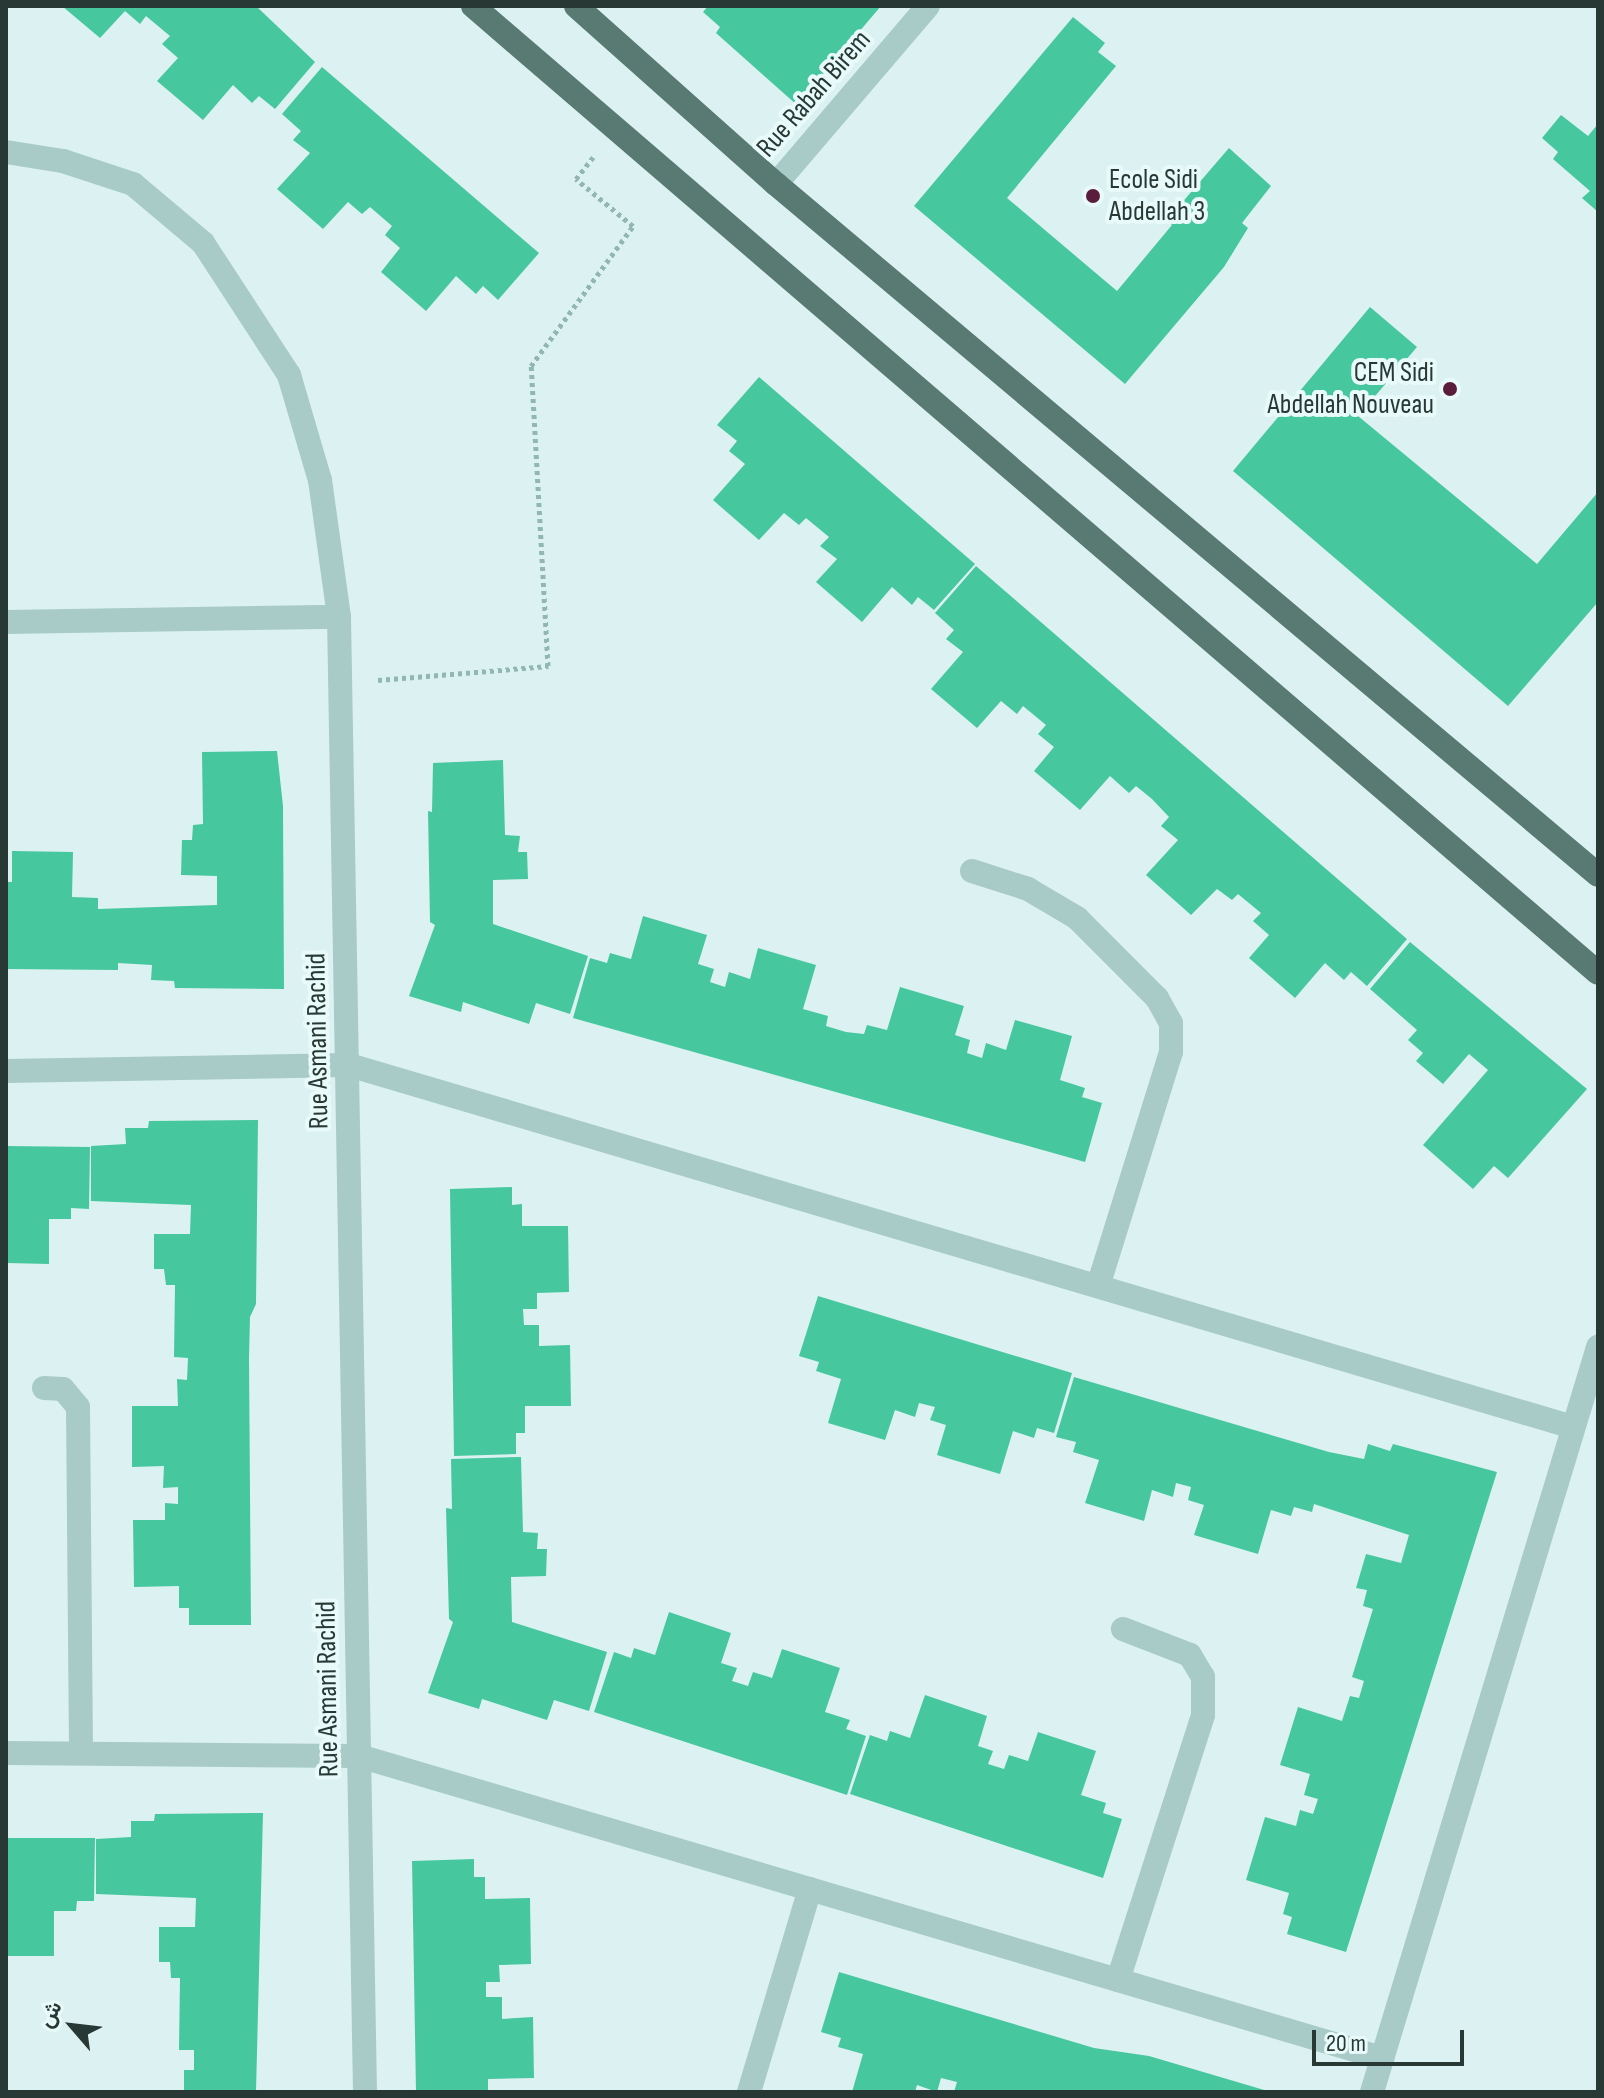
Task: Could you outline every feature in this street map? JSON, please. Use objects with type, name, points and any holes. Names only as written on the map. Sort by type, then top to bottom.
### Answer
[{"type":"main road","points":[[473,6],[1598,973]]},
{"type":"main road","points":[[576,6],[776,184],[1598,875]]},
{"type":"street","name":"Rue Rabah Birem","points":[[776,184],[928,6]]},
{"type":"street","name":"Rue Asmani Rachid","points":[[6,152],[63,161],[133,184],[203,243],[240,294],[289,375],[320,480],[339,617],[341,684],[365,2092]]},
{"type":"street","points":[[6,622],[339,617]]},
{"type":"street","points":[[972,871],[1028,889],[1077,918],[1157,998],[1171,1023],[1171,1052],[1098,1286]]},
{"type":"street","points":[[6,1071],[349,1065],[1573,1427]]},
{"type":"street","points":[[1372,2092],[1598,1347]]},
{"type":"street","points":[[44,1388],[63,1389],[78,1407],[81,1753]]},
{"type":"street","points":[[1118,1980],[1203,1715],[1203,1677],[1190,1655],[1123,1629]]},
{"type":"street","points":[[6,1753],[359,1756],[1382,2058]]},
{"type":"street","points":[[749,2092],[810,1889]]},
{"type":"path","points":[[341,684],[548,666],[531,366],[633,226],[576,179],[615,129]]},
{"type":"building","points":[[62,6],[256,6],[315,62],[275,109],[259,96],[252,103],[233,85],[203,120],[157,81],[178,58],[162,44],[170,36],[146,16],[140,24],[125,11],[100,38]]},
{"type":"building","points":[[708,6],[881,6],[797,105],[716,33],[720,27],[703,12]]},
{"type":"building","name":"Ecole Sidi Abdellah 3","points":[[1073,17],[1105,43],[1098,52],[1116,66],[1007,198],[1117,291],[1172,225],[1167,220],[1229,148],[1271,186],[1242,223],[1248,228],[1224,267],[1125,384],[914,206]]},
{"type":"building","points":[[322,67],[539,253],[498,300],[483,286],[476,294],[456,276],[426,311],[381,272],[400,248],[385,235],[392,226],[370,207],[362,214],[348,202],[323,229],[277,189],[310,153],[293,140],[301,131],[282,114]]},
{"type":"building","points":[[1561,115],[1588,136],[1598,124],[1598,212],[1582,198],[1590,191],[1553,159],[1558,152],[1542,138]]},
{"type":"building","points":[[1370,307],[1417,347],[1358,416],[1537,564],[1598,492],[1598,602],[1508,706],[1233,471]]},
{"type":"building","points":[[759,377],[975,564],[934,610],[918,597],[912,605],[892,587],[862,622],[816,582],[837,559],[820,546],[829,537],[806,518],[799,525],[784,513],[759,540],[713,500],[745,464],[729,451],[737,441],[717,425]]},
{"type":"building","points":[[976,566],[1407,939],[1367,986],[1351,972],[1344,980],[1325,963],[1295,998],[1249,958],[1269,935],[1253,921],[1261,913],[1238,894],[1232,900],[1217,889],[1191,915],[1146,875],[1178,840],[1161,826],[1169,817],[1152,799],[1136,786],[1129,793],[1110,776],[1080,810],[1034,771],[1054,747],[1038,734],[1046,725],[1023,706],[1017,714],[1001,701],[977,728],[931,689],[963,652],[946,639],[954,630],[935,613]]},
{"type":"building","points":[[277,751],[283,806],[284,989],[175,988],[174,981],[151,980],[152,965],[118,963],[118,970],[6,969],[6,882],[12,882],[12,851],[73,852],[72,897],[98,898],[98,909],[217,905],[217,876],[181,875],[182,840],[192,840],[193,825],[203,824],[202,752]]},
{"type":"building","points":[[503,760],[505,835],[520,836],[518,852],[527,852],[528,879],[493,880],[493,924],[588,956],[570,1014],[536,1003],[529,1024],[463,1002],[461,1012],[409,996],[435,925],[430,922],[428,811],[432,812],[433,763]]},
{"type":"building","points":[[643,916],[707,935],[698,964],[714,969],[710,982],[725,987],[729,972],[750,979],[758,948],[816,965],[803,1009],[828,1016],[826,1026],[846,1032],[864,1034],[867,1025],[887,1030],[900,987],[964,1006],[955,1035],[970,1040],[967,1053],[982,1058],[986,1043],[1006,1050],[1015,1020],[1072,1036],[1060,1080],[1085,1088],[1082,1097],[1102,1103],[1085,1162],[573,1018],[590,958],[607,963],[610,953],[631,959]]},
{"type":"building","points":[[1410,942],[1587,1089],[1508,1178],[1494,1166],[1473,1189],[1423,1145],[1488,1070],[1469,1054],[1443,1084],[1416,1061],[1423,1053],[1408,1040],[1417,1030],[1370,989]]},
{"type":"building","points":[[258,1120],[256,1304],[250,1317],[249,1358],[251,1625],[189,1625],[189,1608],[179,1608],[179,1586],[134,1587],[133,1520],[165,1520],[165,1503],[178,1504],[178,1487],[163,1488],[164,1466],[132,1467],[132,1406],[178,1406],[177,1379],[187,1380],[188,1358],[174,1357],[175,1285],[166,1285],[164,1269],[154,1269],[154,1234],[190,1234],[191,1205],[91,1201],[91,1146],[126,1144],[125,1128],[148,1128],[149,1121]]},
{"type":"building","points":[[6,1146],[90,1147],[89,1209],[71,1208],[71,1219],[49,1219],[49,1264],[6,1263]]},
{"type":"building","points":[[512,1187],[512,1205],[522,1204],[522,1226],[568,1226],[569,1292],[537,1293],[537,1309],[523,1309],[524,1325],[539,1325],[539,1346],[570,1345],[571,1406],[525,1406],[525,1433],[516,1433],[516,1454],[454,1456],[450,1189]]},
{"type":"building","points":[[818,1296],[1072,1373],[1054,1433],[1037,1428],[1034,1438],[1013,1431],[1000,1474],[937,1455],[946,1425],[930,1420],[935,1407],[919,1403],[915,1417],[895,1410],[885,1440],[828,1423],[841,1379],[816,1371],[819,1362],[799,1356]]},
{"type":"building","points":[[1074,1377],[1329,1452],[1364,1459],[1368,1444],[1390,1451],[1393,1444],[1497,1472],[1346,1952],[1287,1934],[1292,1917],[1283,1914],[1289,1893],[1246,1880],[1265,1817],[1296,1826],[1300,1810],[1313,1814],[1318,1799],[1304,1795],[1310,1774],[1280,1765],[1298,1707],[1342,1721],[1350,1696],[1359,1698],[1364,1681],[1352,1677],[1373,1609],[1363,1606],[1367,1590],[1356,1588],[1366,1554],[1401,1563],[1409,1535],[1314,1504],[1312,1512],[1294,1507],[1291,1516],[1271,1510],[1258,1554],[1194,1535],[1204,1505],[1188,1500],[1191,1487],[1176,1483],[1173,1497],[1152,1490],[1144,1521],[1085,1503],[1099,1460],[1073,1452],[1076,1442],[1056,1437]]},
{"type":"building","points":[[521,1457],[523,1532],[538,1533],[537,1549],[547,1549],[546,1576],[511,1577],[512,1622],[607,1652],[589,1711],[554,1700],[547,1720],[482,1699],[479,1709],[428,1693],[453,1622],[449,1619],[446,1508],[452,1509],[451,1459]]},
{"type":"building","points":[[669,1612],[731,1633],[721,1663],[737,1668],[732,1681],[748,1686],[753,1672],[772,1678],[782,1649],[840,1668],[825,1712],[850,1720],[846,1729],[866,1736],[847,1795],[594,1712],[614,1652],[631,1658],[634,1648],[655,1655]]},
{"type":"building","points":[[925,1695],[987,1716],[978,1746],[993,1751],[988,1764],[1004,1769],[1009,1755],[1028,1761],[1038,1732],[1096,1751],[1081,1795],[1106,1803],[1103,1813],[1122,1819],[1103,1878],[850,1794],[870,1735],[887,1741],[890,1731],[910,1738]]},
{"type":"building","points":[[263,1813],[256,2092],[184,2092],[184,2070],[194,2070],[194,2050],[179,2050],[180,1978],[171,1978],[170,1962],[159,1962],[159,1927],[195,1927],[196,1898],[96,1894],[96,1839],[131,1837],[131,1821],[154,1821],[155,1814]]},
{"type":"building","points":[[6,1838],[95,1838],[94,1901],[77,1901],[76,1911],[54,1911],[54,1956],[6,1956]]},
{"type":"building","points":[[474,1859],[474,1877],[485,1877],[485,1899],[530,1898],[531,1964],[499,1965],[500,1982],[486,1982],[486,1997],[502,1997],[502,2019],[533,2017],[534,2078],[488,2079],[488,2092],[416,2092],[412,1861]]},
{"type":"building","points":[[839,1972],[1094,2048],[1149,2056],[1271,2092],[954,2092],[957,2082],[941,2078],[937,2092],[917,2085],[915,2092],[852,2092],[863,2054],[838,2047],[841,2038],[821,2032]]},
{"type":"place","name":"Ecole Sidi Abdellah 3","points":[[1093,196]]},
{"type":"place","name":"CEM Sidi Abdellah Nouveau","points":[[1450,389]]}]
